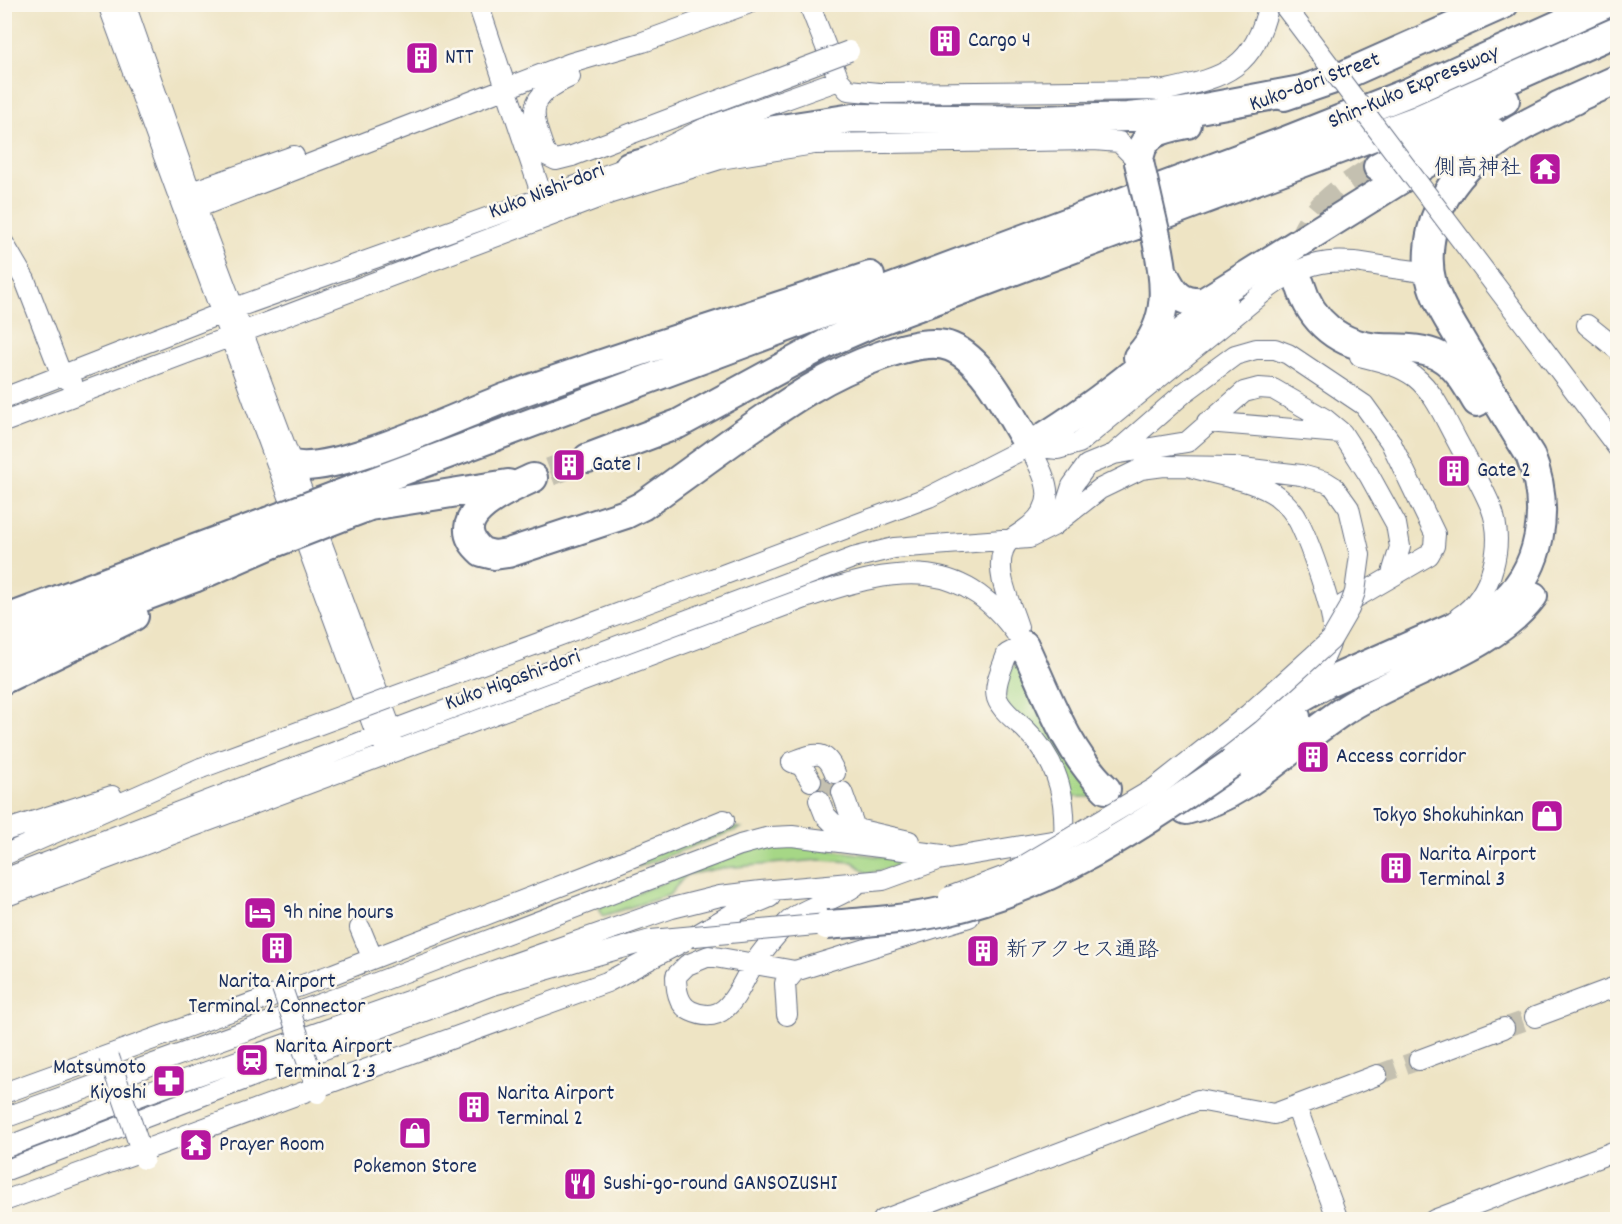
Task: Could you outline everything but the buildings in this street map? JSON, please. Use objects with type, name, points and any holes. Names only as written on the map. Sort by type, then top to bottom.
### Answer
[{"type":"highway","name":"Kuko-dori Street","points":[[1139,162],[1142,146],[1147,137],[1155,132],[1257,105],[1341,77],[1460,14],[1504,4]]},
{"type":"highway","name":"Shin-Kuko Expressway","points":[[1220,165],[1407,93],[1605,4]]},
{"type":"highway","points":[[588,458],[678,424],[829,342],[868,325],[1417,120],[1617,31]]},
{"type":"highway","points":[[1378,167],[1617,39]]},
{"type":"highway","points":[[1420,669],[1512,596],[1524,578],[1539,539],[1541,498],[1537,473],[1530,455],[1441,305],[1432,285],[1428,267],[1431,233],[1444,199],[1469,164],[1486,149],[1529,122],[1617,79]]},
{"type":"highway","points":[[629,167],[761,132],[854,118],[1039,120],[1127,117],[1183,112],[1301,90]]},
{"type":"highway","points":[[1164,274],[1177,297],[1194,303],[1204,302],[1438,156],[1576,99]]},
{"type":"highway","points":[[1029,446],[1056,420],[1134,361],[1146,348],[1163,317],[1166,297],[1164,274],[1139,162]]},
{"type":"highway","points":[[293,465],[318,467],[429,430],[507,397],[1053,213],[1172,175],[1220,165]]},
{"type":"highway","points":[[4,620],[270,532],[1220,165]]},
{"type":"highway","points":[[1186,810],[1220,800],[1239,789],[1341,712],[1420,669],[1482,641],[1521,612],[1534,595],[1549,564],[1558,509],[1557,488],[1546,450],[1457,298],[1443,265],[1442,229],[1449,197],[1458,179]]},
{"type":"highway","points":[[1029,446],[1054,431],[1109,390],[1257,270]]},
{"type":"highway","points":[[1304,295],[1323,325],[1347,341],[1377,348],[1426,352],[1449,363],[1466,383],[1524,483],[1533,507],[1539,539]]},
{"type":"highway","points":[[342,505],[370,506],[542,475],[493,498],[474,516],[469,526],[470,537],[482,552],[494,555],[508,553],[634,510],[810,389],[852,368],[925,344],[950,346],[972,361],[984,375],[1029,446]]},
{"type":"highway","points":[[4,679],[121,625],[270,532]]},
{"type":"highway","points":[[4,649],[194,578]]},
{"type":"highway","points":[[1263,719],[1328,682],[1496,608]]},
{"type":"highway","points":[[1024,645],[1070,743],[1090,774],[1106,789]]},
{"type":"highway","points":[[827,925],[910,918],[945,911],[1025,887],[1063,870],[1131,833],[1232,763],[1370,662]]},
{"type":"street","points":[[108,4],[157,117]]},
{"type":"street","points":[[125,4],[157,117],[187,203],[385,733]]},
{"type":"street","points":[[478,4],[546,207]]},
{"type":"street","points":[[187,203],[504,82],[643,42],[747,4]]},
{"type":"street","points":[[809,4],[839,80],[848,90],[859,93],[1167,90],[1222,76],[1238,64],[1252,50],[1261,36],[1269,4]]},
{"type":"street","points":[[1284,4],[1617,448]]},
{"type":"street","points":[[643,42],[549,87],[537,101],[534,119],[546,155],[556,160],[572,156],[849,51]]},
{"type":"street","name":"Kuko Nishi-dori","points":[[4,422],[237,335],[546,207],[705,128],[839,80]]},
{"type":"street","name":"Kuko Nishi-dori","points":[[4,398],[228,311],[546,207],[611,193],[720,159],[814,144],[1119,142],[1139,162]]},
{"type":"street","points":[[4,244],[25,280],[62,376],[80,387],[95,389]]},
{"type":"street","points":[[4,832],[201,768],[712,579],[929,497],[1029,446],[1068,447],[1089,437],[1270,287],[1288,274],[1307,266],[1325,261],[1359,261],[1416,271],[1425,274],[1432,285]]},
{"type":"street","points":[[1304,295],[1320,329],[1335,345],[1395,366],[1423,385],[1437,404],[1491,508],[1496,545],[1488,582],[1479,599],[1466,613],[1427,638]]},
{"type":"street","points":[[1587,325],[1617,350]]},
{"type":"street","points":[[237,335],[293,465],[391,751]]},
{"type":"street","points":[[1114,454],[1185,393],[1235,355],[1256,349],[1275,349],[1288,354],[1364,405],[1390,441],[1435,534],[1434,546],[1429,555],[1331,612]]},
{"type":"street","points":[[1061,519],[1072,486],[1080,472],[1099,459],[1114,454],[1187,442],[1207,422],[1244,392],[1259,388],[1273,390],[1325,419],[1342,433],[1369,475],[1396,524],[1400,546],[1391,577]]},
{"type":"street","points":[[1207,422],[1342,433]]},
{"type":"street","points":[[860,883],[789,921],[754,963],[795,971],[945,926],[1040,890],[1056,875],[1062,859],[1066,827],[1062,788],[1047,753],[1002,707],[997,698],[1000,673],[1007,654],[1024,645],[1000,569],[1003,550],[1007,542],[1041,515],[1049,496],[1048,483],[1029,446]]},
{"type":"street","name":"Kuko Higashi-dori","points":[[4,879],[385,733],[853,558],[894,548],[1007,542],[1029,538],[1061,519],[1100,489],[1141,469],[1164,466],[1194,468]]},
{"type":"street","points":[[4,1171],[490,986],[651,940],[827,925],[931,903],[1008,875],[1155,788],[1295,675],[1330,640],[1349,609],[1355,592],[1360,555],[1356,530],[1349,508],[1334,487],[1326,482],[1301,475],[1234,467],[1194,468]]},
{"type":"street","points":[[4,1148],[147,1093],[672,908],[720,896],[883,880],[938,860],[1064,839],[1104,829],[1135,815],[1175,789],[1311,678],[1324,658],[1333,630],[1331,612],[1300,523],[1288,505],[1261,488],[1194,468]]},
{"type":"street","name":"Kuko Higashi-dori","points":[[4,897],[797,601],[876,576],[923,574],[965,587],[999,611],[1024,645]]},
{"type":"street","points":[[799,760],[802,766],[823,777]]},
{"type":"street","points":[[4,854],[201,768]]},
{"type":"street","points":[[830,796],[848,827],[905,839],[928,855]]},
{"type":"street","points":[[4,1093],[586,876],[724,820]]},
{"type":"street","points":[[4,1118],[342,995],[740,845],[770,837],[792,836],[928,855],[964,856]]},
{"type":"street","points":[[4,1194],[657,955],[780,890]]},
{"type":"street","points":[[360,928],[372,957]]},
{"type":"street","points":[[4,1202],[608,982],[692,937]]},
{"type":"street","points":[[787,1015],[785,983],[795,971]]},
{"type":"street","points":[[1535,1017],[1617,986]]},
{"type":"street","points":[[282,988],[318,1093]]},
{"type":"street","points":[[1419,1060],[1504,1028]]},
{"type":"street","points":[[109,1057],[144,1159]]},
{"type":"street","points":[[883,1220],[1198,1100],[1274,1114],[1377,1076]]},
{"type":"street","points":[[1296,1106],[1338,1220]]},
{"type":"street","points":[[1434,1220],[1617,1150]]},
{"type":"green space","points":[[1022,661],[1098,797],[1073,797],[1072,809],[1005,702],[1007,669]]},
{"type":"green space","points":[[721,825],[741,828],[638,867],[645,858]]},
{"type":"green space","points":[[770,842],[912,861],[868,874],[853,862],[820,860],[722,868],[686,875],[669,895],[602,916],[599,907]]},
{"type":"tunnel","points":[[1300,250],[1304,236],[1320,211],[1341,192],[1378,167]]},
{"type":"tunnel","points":[[550,472],[588,458]]},
{"type":"tunnel","points":[[823,777],[830,796]]},
{"type":"tunnel","points":[[1504,1028],[1535,1017]]},
{"type":"tunnel","points":[[1377,1075],[1419,1060]]},
{"type":"place","name":"Cargo 4","points":[[945,41]]},
{"type":"place","name":"NTT","points":[[422,58]]},
{"type":"place","name":"側高神社","points":[[1545,169]]},
{"type":"place","name":"Gate 1","points":[[569,465]]},
{"type":"place","name":"Gate 2","points":[[1454,471]]},
{"type":"place","name":"Access corridor","points":[[1313,757]]},
{"type":"place","name":"Tokyo Shokuhinkan","points":[[1547,816]]},
{"type":"place","name":"Narita Airport Terminal 3","points":[[1396,868]]},
{"type":"place","name":"9h nine hours","points":[[260,913]]},
{"type":"place","name":"Narita Airport Terminal 2 Connector","points":[[277,948]]},
{"type":"place","name":"新アクセス通路","points":[[983,951]]},
{"type":"place","name":"Narita Airport Terminal 2·3","points":[[252,1060]]},
{"type":"place","name":"Matsumoto Kiyoshi","points":[[169,1081]]},
{"type":"place","name":"Narita Airport Terminal 2","points":[[474,1107]]},
{"type":"place","name":"Pokemon Store","points":[[415,1133]]},
{"type":"place","name":"Prayer Room","points":[[196,1145]]},
{"type":"place","name":"Sushi-go-round GANSOZUSHI","points":[[580,1184]]}]
